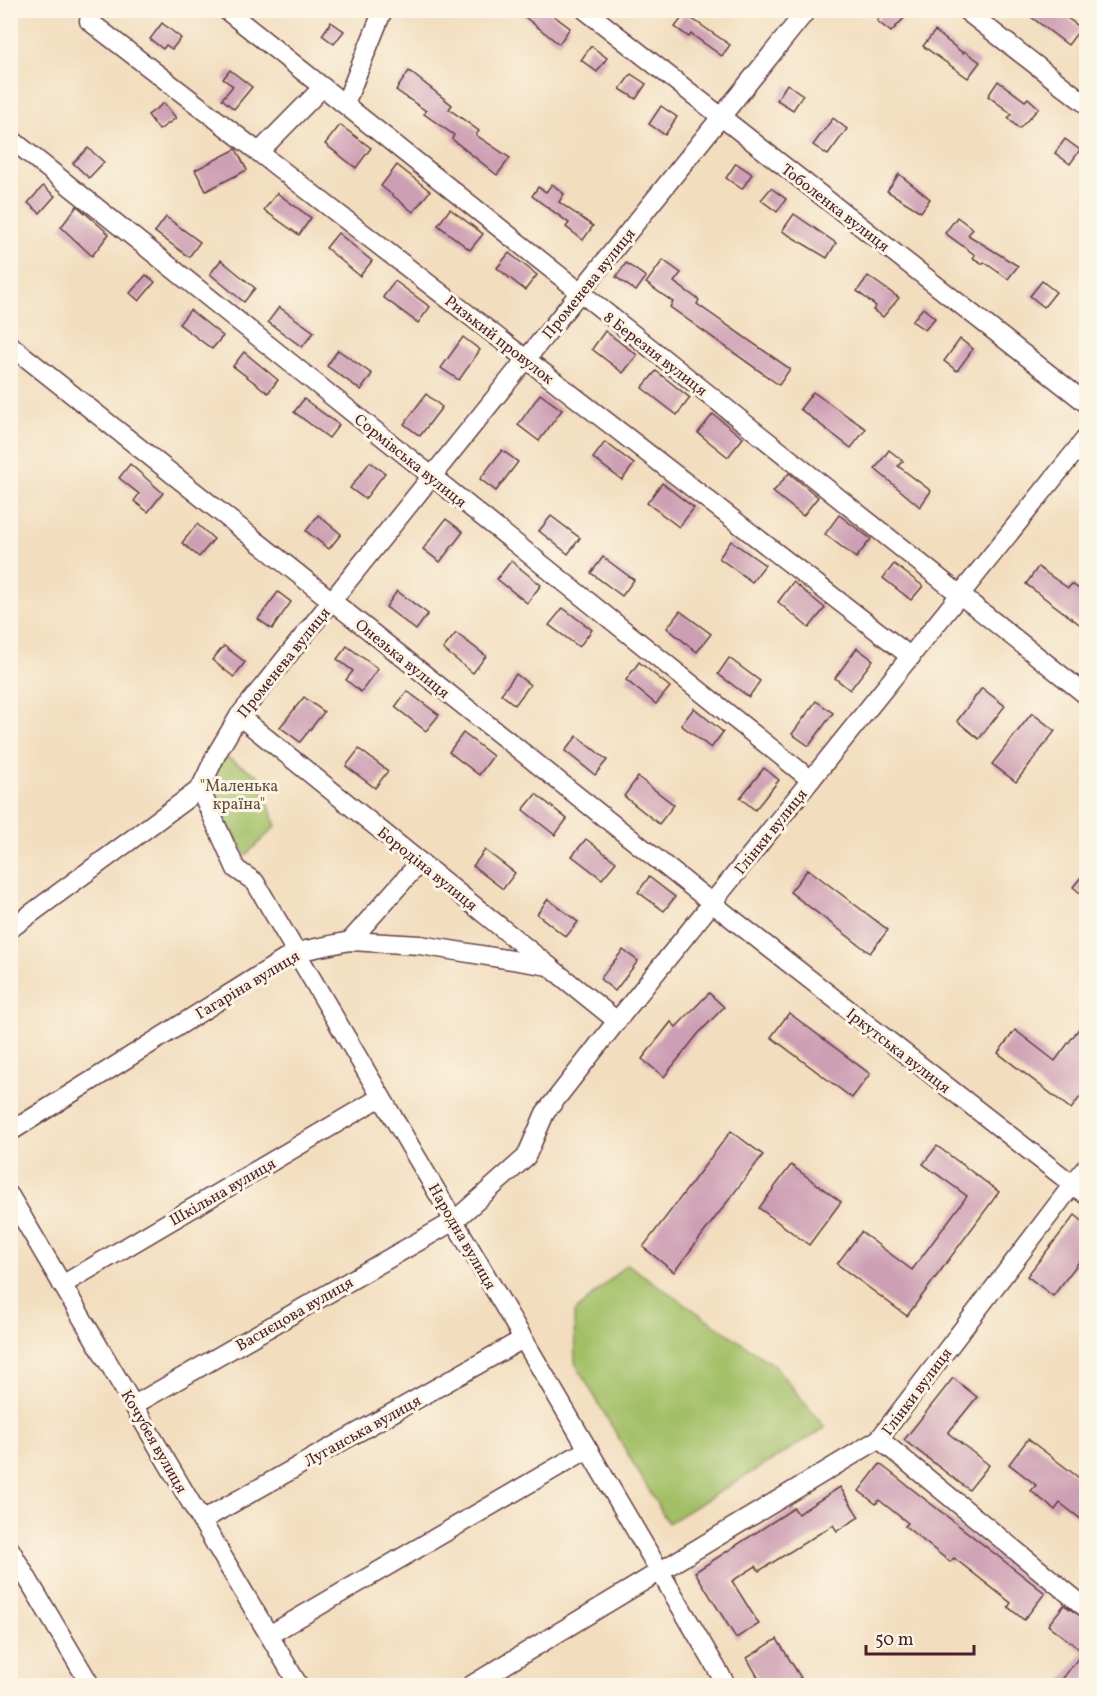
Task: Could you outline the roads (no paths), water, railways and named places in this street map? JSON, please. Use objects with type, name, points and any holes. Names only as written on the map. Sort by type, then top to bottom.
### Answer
[{"type":"street","name":"8 Березня вулиця","points":[[226,10],[1086,694]]},
{"type":"street","points":[[345,104],[383,10]]},
{"type":"street","name":"Тоболенка вулиця","points":[[585,10],[1086,403]]},
{"type":"street","name":"Променева вулиця","points":[[200,789],[217,753],[239,716],[807,10]]},
{"type":"street","points":[[965,10],[1086,104]]},
{"type":"street","name":"Ризький провулок","points":[[89,21],[910,657]]},
{"type":"street","points":[[258,152],[323,87]]},
{"type":"street","name":"Сормівська вулиця","points":[[11,139],[811,780]]},
{"type":"street","name":"Онезька вулиця","points":[[10,345],[712,903]]},
{"type":"street","name":"Глінки вулиця","points":[[454,1221],[526,1158],[545,1113],[1086,438]]},
{"type":"street","name":"Бородіна вулиця","points":[[239,716],[617,1022]]},
{"type":"street","points":[[10,929],[200,789]]},
{"type":"street","name":"Народна вулиця","points":[[200,789],[236,869],[255,882],[727,1686]]},
{"type":"street","points":[[350,941],[420,862]]},
{"type":"street","name":"Іркутська вулиця","points":[[712,903],[1080,1190]]},
{"type":"street","name":"Гагаріна вулиця","points":[[10,1132],[296,952],[350,941],[420,945],[549,966]]},
{"type":"street","name":"Шкільна вулиця","points":[[62,1285],[381,1097]]},
{"type":"street","name":"Глінки вулиця","points":[[470,1686],[661,1573],[879,1439],[1080,1190],[1086,1167]]},
{"type":"street","name":"Кочубея вулиця","points":[[10,1197],[299,1686]]},
{"type":"street","name":"Васнєцова вулиця","points":[[134,1406],[454,1221]]},
{"type":"street","name":"Луганська вулиця","points":[[201,1521],[523,1339]]},
{"type":"street","points":[[879,1439],[1086,1608]]},
{"type":"street","points":[[269,1635],[588,1449]]},
{"type":"street","points":[[10,1549],[91,1686]]},
{"type":"park label","name":"\"Маленька країна\"","points":[[239,794]]}]
